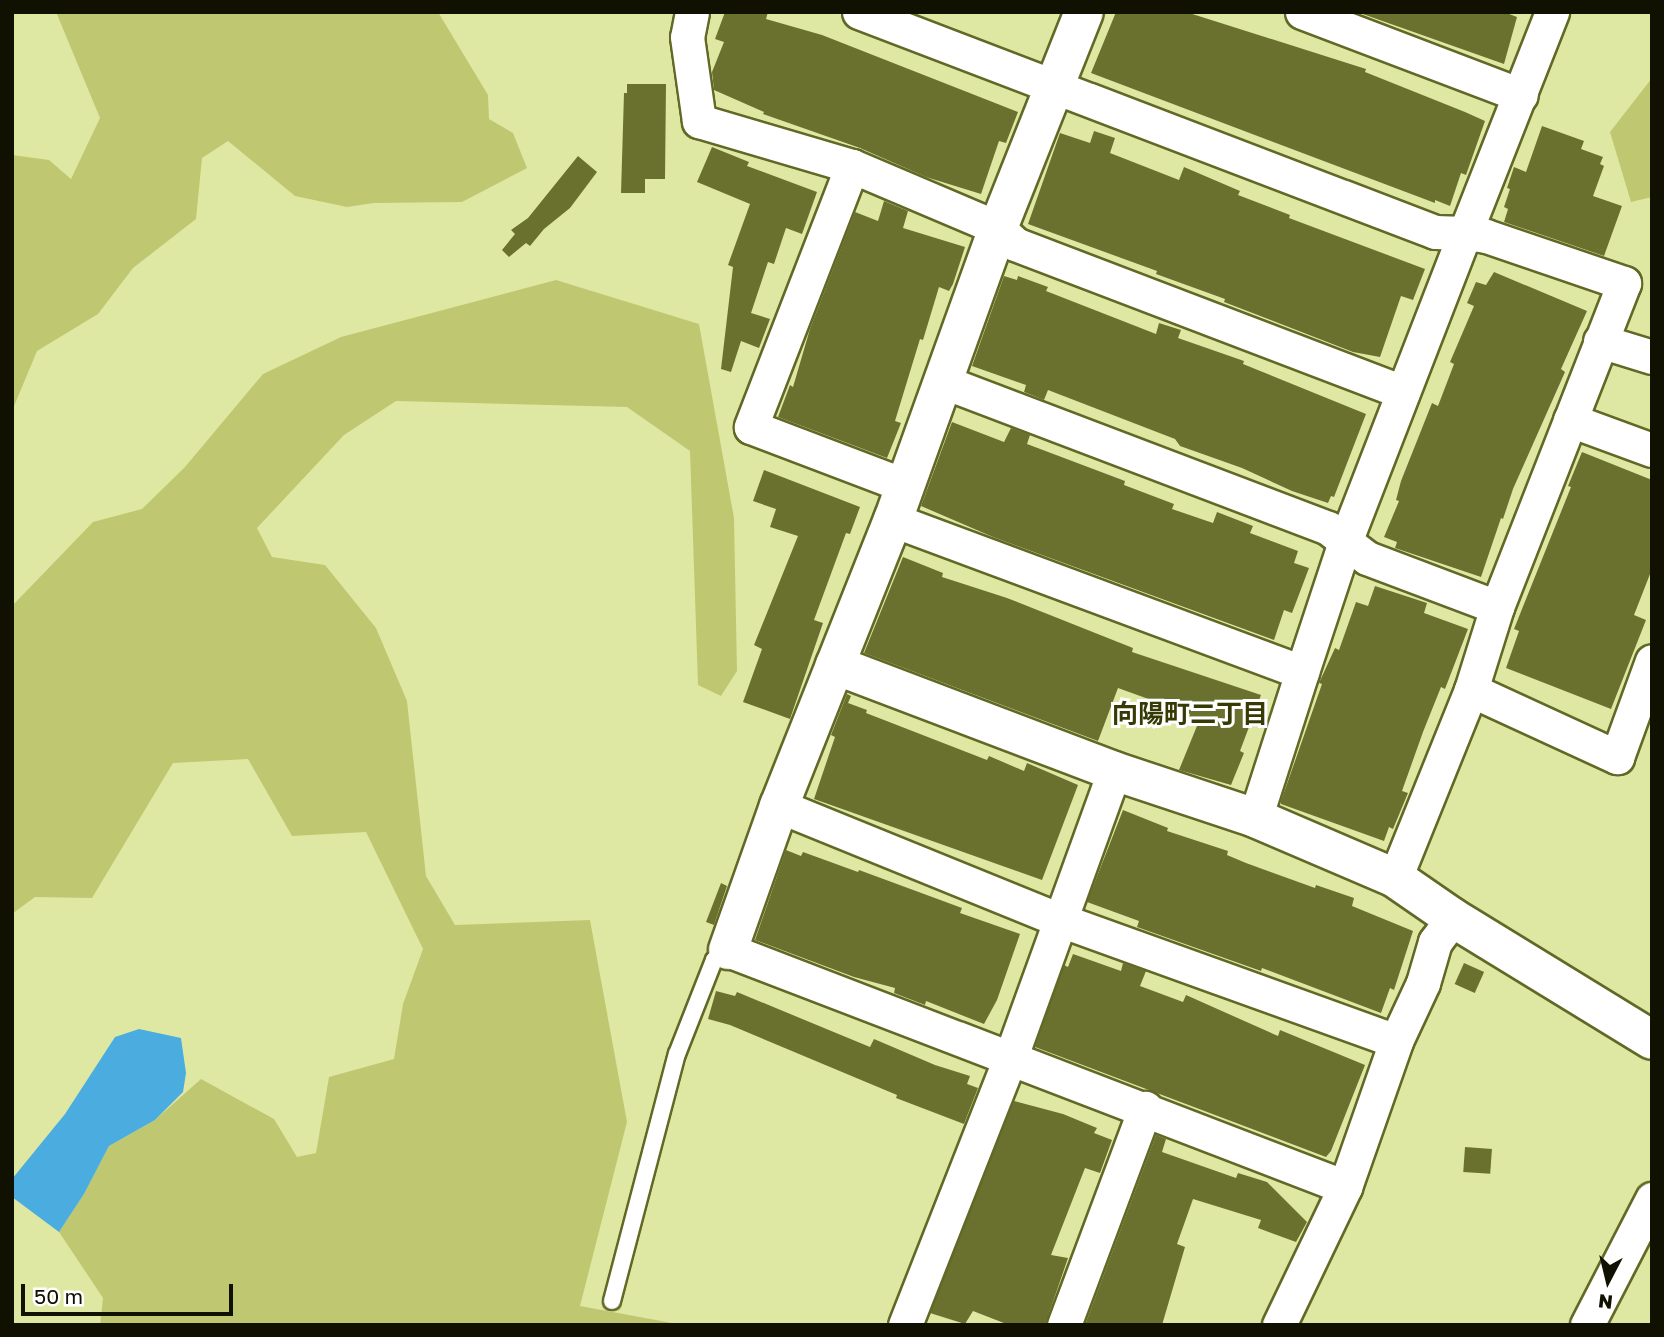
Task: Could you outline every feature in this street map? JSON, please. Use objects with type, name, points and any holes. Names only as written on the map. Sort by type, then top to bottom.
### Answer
[{"type":"street","points":[[692,12],[687,37],[699,121],[852,166],[998,228],[1015,244],[1403,392]]},
{"type":"street","points":[[859,12],[1435,232],[1486,236],[1624,283],[1497,607],[1471,690],[1395,878]]},
{"type":"street","points":[[1084,12],[998,228],[944,382],[779,806],[728,950],[1345,1187]]},
{"type":"street","points":[[1302,12],[1521,95]]},
{"type":"street","points":[[1255,818],[1345,541],[1552,12]]},
{"type":"street","points":[[852,166],[751,427],[899,502],[1302,672]]},
{"type":"street","points":[[1600,341],[1652,357]]},
{"type":"street","points":[[944,382],[1328,528],[1367,558],[1497,607]]},
{"type":"street","points":[[1570,420],[1652,450]]},
{"type":"street","points":[[1471,690],[1617,757],[1652,661]]},
{"type":"street","points":[[835,665],[1114,771],[1255,818],[1395,878],[1453,918],[1652,1040]]},
{"type":"street","points":[[905,1325],[1010,1059],[1114,771]]},
{"type":"street","points":[[779,806],[1060,920],[1396,1041]]},
{"type":"street","points":[[1279,1325],[1345,1187],[1396,1041],[1423,983],[1435,942],[1453,918]]},
{"type":"street","points":[[1064,1325],[1145,1108]]},
{"type":"street","points":[[1587,1325],[1652,1199]]},
{"type":"lane","points":[[612,1301],[677,1054],[714,960],[728,950]]},
{"type":"green space","points":[[56,12],[438,12],[488,95],[489,119],[513,133],[527,168],[462,202],[374,203],[347,207],[295,196],[228,141],[202,158],[196,219],[133,268],[98,314],[37,351],[12,411],[12,155],[49,160],[71,179],[100,118]]},
{"type":"green space","points":[[1652,78],[1652,197],[1631,202],[1610,132]]},
{"type":"green space","points":[[556,280],[699,324],[734,518],[737,671],[721,696],[698,685],[690,451],[627,407],[396,401],[344,435],[257,528],[272,557],[325,565],[376,628],[407,701],[426,876],[455,925],[590,920],[627,1122],[580,1306],[683,1325],[100,1325],[103,1298],[59,1232],[84,1194],[109,1146],[155,1120],[201,1079],[274,1119],[297,1157],[316,1153],[329,1077],[394,1059],[403,1004],[423,949],[366,832],[292,836],[248,759],[173,763],[92,898],[35,897],[12,914],[12,606],[93,522],[142,509],[185,467],[263,374],[341,337]]},
{"type":"water","points":[[139,1029],[181,1038],[186,1073],[183,1092],[155,1120],[109,1146],[84,1194],[59,1232],[12,1197],[12,1179],[65,1114],[115,1037]]},
{"type":"building","points":[[725,12],[768,12],[766,19],[822,35],[1018,112],[1006,143],[999,141],[981,194],[926,177],[860,148],[763,114],[764,112],[714,90],[712,72],[724,42],[715,39]]},
{"type":"building","points":[[1116,12],[1186,12],[1366,69],[1365,72],[1485,121],[1466,175],[1461,173],[1450,206],[1435,200],[1435,203],[1091,73]]},
{"type":"building","points":[[1357,12],[1504,12],[1517,17],[1504,64]]},
{"type":"building","points":[[627,84],[666,84],[665,179],[645,179],[645,193],[621,193],[624,93],[627,93]]},
{"type":"building","points":[[1542,126],[1584,141],[1581,149],[1603,157],[1600,164],[1604,166],[1593,196],[1622,206],[1604,256],[1504,222],[1508,209],[1504,207],[1510,189],[1507,188],[1514,167],[1526,172]]},
{"type":"building","points":[[1094,131],[1115,138],[1110,153],[1179,180],[1184,167],[1240,191],[1238,195],[1290,215],[1289,218],[1425,269],[1413,300],[1401,296],[1380,357],[1353,352],[1224,302],[1225,299],[1156,274],[1157,271],[1028,224],[1060,133],[1090,143]]},
{"type":"building","points":[[712,147],[749,162],[747,166],[817,192],[802,234],[786,228],[774,264],[768,262],[751,313],[770,319],[759,348],[741,341],[731,372],[721,369],[733,267],[728,265],[750,204],[697,182]]},
{"type":"building","points":[[578,156],[597,172],[570,208],[544,229],[530,246],[526,243],[509,257],[502,250],[515,234],[511,230],[528,218]]},
{"type":"building","points":[[884,201],[908,211],[903,228],[965,247],[949,291],[939,287],[895,421],[901,423],[887,458],[778,417],[790,385],[793,387],[810,329],[855,212],[878,221]]},
{"type":"building","points":[[1494,272],[1587,311],[1561,369],[1565,372],[1513,489],[1503,519],[1501,518],[1481,577],[1395,548],[1397,542],[1384,537],[1399,501],[1396,500],[1401,481],[1432,403],[1438,406],[1454,364],[1450,362],[1474,306],[1467,303],[1476,282],[1486,285]]},
{"type":"building","points":[[1004,276],[1017,280],[1018,276],[1048,287],[1046,291],[1156,334],[1159,323],[1181,330],[1178,338],[1244,361],[1243,364],[1366,414],[1334,497],[1331,496],[1328,503],[1292,491],[1242,468],[1180,446],[1175,439],[1048,390],[1044,400],[1024,392],[1026,385],[972,366]]},
{"type":"building","points":[[952,422],[1004,442],[1011,428],[1030,435],[1027,444],[1125,481],[1124,485],[1174,504],[1172,509],[1213,523],[1217,512],[1253,526],[1250,533],[1298,551],[1294,563],[1309,568],[1292,613],[1284,610],[1274,640],[993,537],[921,506]]},
{"type":"building","points":[[1582,452],[1652,480],[1652,569],[1634,615],[1646,620],[1611,709],[1506,668],[1519,631],[1514,629],[1571,487],[1568,486]]},
{"type":"building","points":[[764,470],[860,507],[850,534],[846,533],[814,620],[823,623],[790,719],[743,702],[762,649],[754,645],[798,536],[770,527],[776,509],[753,501]]},
{"type":"building","points":[[903,557],[943,573],[942,577],[1007,598],[1133,648],[1132,652],[1261,695],[1240,751],[1244,753],[1231,785],[1179,770],[1199,721],[1189,717],[1190,714],[1118,688],[1098,741],[864,653]]},
{"type":"building","points":[[1375,586],[1427,603],[1424,613],[1468,629],[1445,689],[1441,687],[1423,732],[1402,791],[1408,793],[1393,829],[1389,827],[1384,841],[1281,804],[1322,684],[1319,683],[1335,648],[1339,650],[1356,602],[1368,606]]},
{"type":"building","points":[[847,694],[851,696],[848,703],[867,710],[866,713],[987,760],[989,756],[1024,771],[1027,763],[1078,785],[1042,880],[814,799],[835,737],[831,735]]},
{"type":"building","points":[[1123,810],[1168,828],[1167,831],[1228,851],[1227,855],[1246,863],[1315,888],[1316,885],[1354,898],[1352,906],[1413,931],[1394,990],[1390,988],[1381,1013],[1262,968],[1261,971],[1137,927],[1139,921],[1087,902]]},
{"type":"building","points":[[786,850],[801,856],[803,852],[858,872],[859,870],[962,908],[960,913],[1020,934],[997,1000],[984,1024],[926,1001],[925,1005],[894,993],[895,988],[854,977],[755,940]]},
{"type":"building","points":[[721,883],[727,886],[714,925],[706,922]]},
{"type":"building","points":[[1073,954],[1121,971],[1123,963],[1146,971],[1140,986],[1183,1002],[1186,995],[1278,1036],[1280,1030],[1365,1065],[1331,1151],[1326,1157],[1035,1047],[1064,965],[1068,967]]},
{"type":"building","points":[[1464,963],[1484,972],[1475,993],[1455,984]]},
{"type":"building","points":[[716,991],[735,996],[737,992],[870,1047],[874,1039],[935,1065],[970,1076],[967,1084],[978,1088],[964,1124],[896,1098],[897,1095],[730,1025],[708,1019]]},
{"type":"building","points":[[1014,1101],[1063,1114],[1097,1128],[1094,1133],[1112,1140],[1100,1173],[1085,1168],[1051,1255],[1068,1258],[1045,1325],[1009,1325],[973,1311],[965,1324],[930,1313]]},
{"type":"building","points":[[1156,1135],[1166,1139],[1162,1152],[1236,1178],[1238,1173],[1267,1182],[1307,1222],[1296,1242],[1258,1228],[1261,1220],[1193,1199],[1177,1244],[1185,1247],[1162,1325],[1085,1325]]},
{"type":"building","points":[[1465,1147],[1492,1149],[1490,1174],[1463,1172]]},
{"type":"district","name":"向陽町二丁目","points":[[1190,714]]}]
